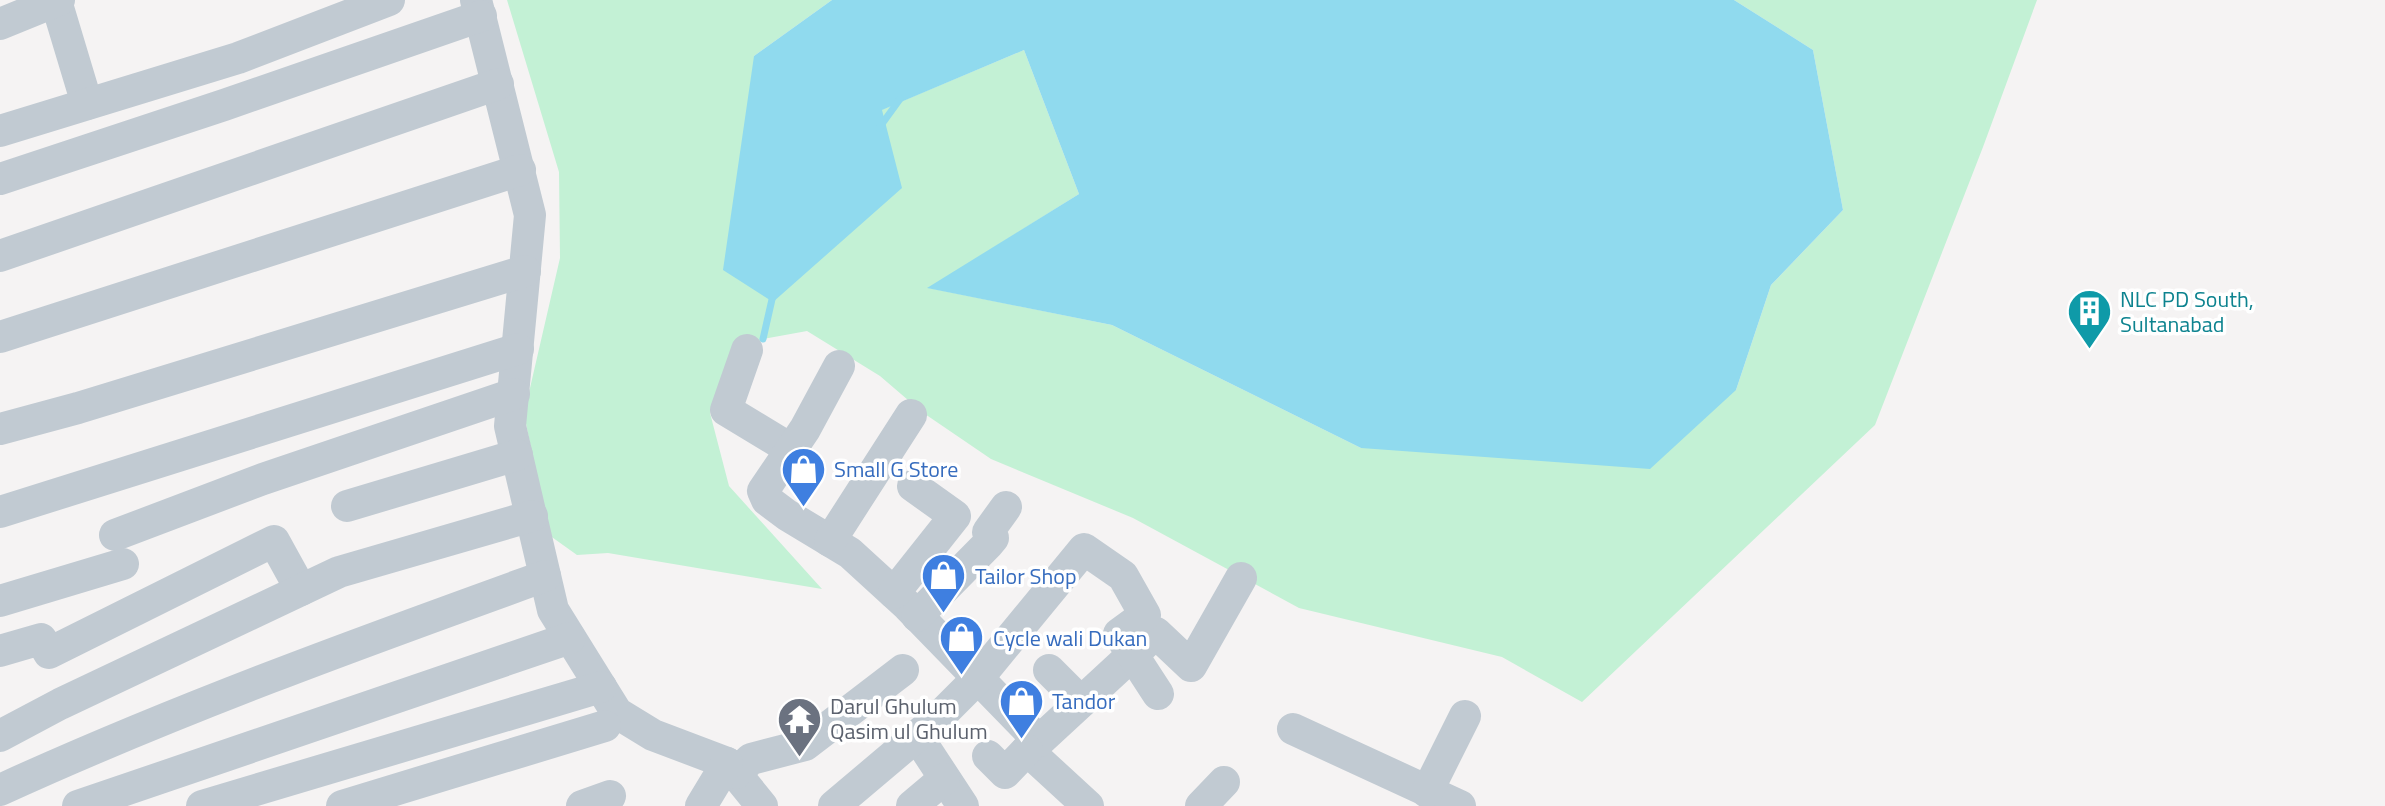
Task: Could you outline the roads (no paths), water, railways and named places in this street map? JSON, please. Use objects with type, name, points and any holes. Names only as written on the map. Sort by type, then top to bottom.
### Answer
[{"type":"street","points":[[0,131],[238,58],[389,0]]},
{"type":"street","points":[[0,24],[57,1],[87,104]]},
{"type":"street","points":[[0,179],[224,105],[478,8],[530,215],[510,426],[553,610],[601,687],[614,722]]},
{"type":"street","points":[[0,256],[498,84]]},
{"type":"street","points":[[0,337],[520,170]]},
{"type":"street","points":[[0,429],[525,271]]},
{"type":"street","points":[[0,512],[518,349]]},
{"type":"street","points":[[747,350],[726,410],[792,450]]},
{"type":"street","points":[[839,366],[792,450],[763,491],[767,500],[850,553],[894,593],[978,678],[1088,806]]},
{"type":"street","points":[[0,601],[119,550],[263,479],[514,394]]},
{"type":"street","points":[[830,541],[911,415]]},
{"type":"street","points":[[347,506],[517,455]]},
{"type":"street","points":[[894,593],[955,516],[913,486]]},
{"type":"street","points":[[917,616],[993,538],[988,532],[1006,507]]},
{"type":"street","points":[[0,736],[60,704],[339,572],[532,516]]},
{"type":"street","points":[[0,651],[41,639],[49,653],[274,541],[301,590]]},
{"type":"street","points":[[834,806],[917,736],[978,678],[1084,549],[1123,576],[1145,615],[1119,634],[1158,694]]},
{"type":"street","points":[[0,790],[233,692],[545,576]]},
{"type":"street","points":[[988,756],[1005,773],[1156,633],[1191,666],[1241,578]]},
{"type":"street","points":[[78,806],[570,638]]},
{"type":"street","points":[[701,806],[729,766],[805,745],[903,670]]},
{"type":"street","points":[[1049,670],[1081,702]]},
{"type":"street","points":[[202,806],[601,687]]},
{"type":"street","points":[[1427,792],[1465,716]]},
{"type":"street","points":[[342,806],[614,722],[729,766],[762,806]]},
{"type":"street","points":[[1293,729],[1460,806]]},
{"type":"street","points":[[917,736],[963,806]]},
{"type":"street","points":[[912,806],[944,779]]},
{"type":"street","points":[[1201,806],[1224,782]]},
{"type":"water","points":[[832,0],[1734,0],[1813,50],[1843,210],[1771,285],[1736,390],[1650,469],[1361,448],[1112,325],[927,288],[1079,194],[1024,50],[882,110],[902,188],[773,302],[723,270],[754,56]]},
{"type":"waterway","points":[[879,128],[900,99]]},
{"type":"waterway","points":[[763,339],[773,295]]},
{"type":"place","name":"NLC PD South, Sultanabad","points":[[2089,351]]},
{"type":"place","name":"Small G Store","points":[[803,508]]},
{"type":"place","name":"Tailor Shop","points":[[944,615]]},
{"type":"place","name":"Cycle wali Dukan","points":[[962,677]]},
{"type":"place","name":"Tandor","points":[[1021,740]]},
{"type":"place","name":"Darul Ghulum Qasim ul Ghulum","points":[[799,758]]}]
